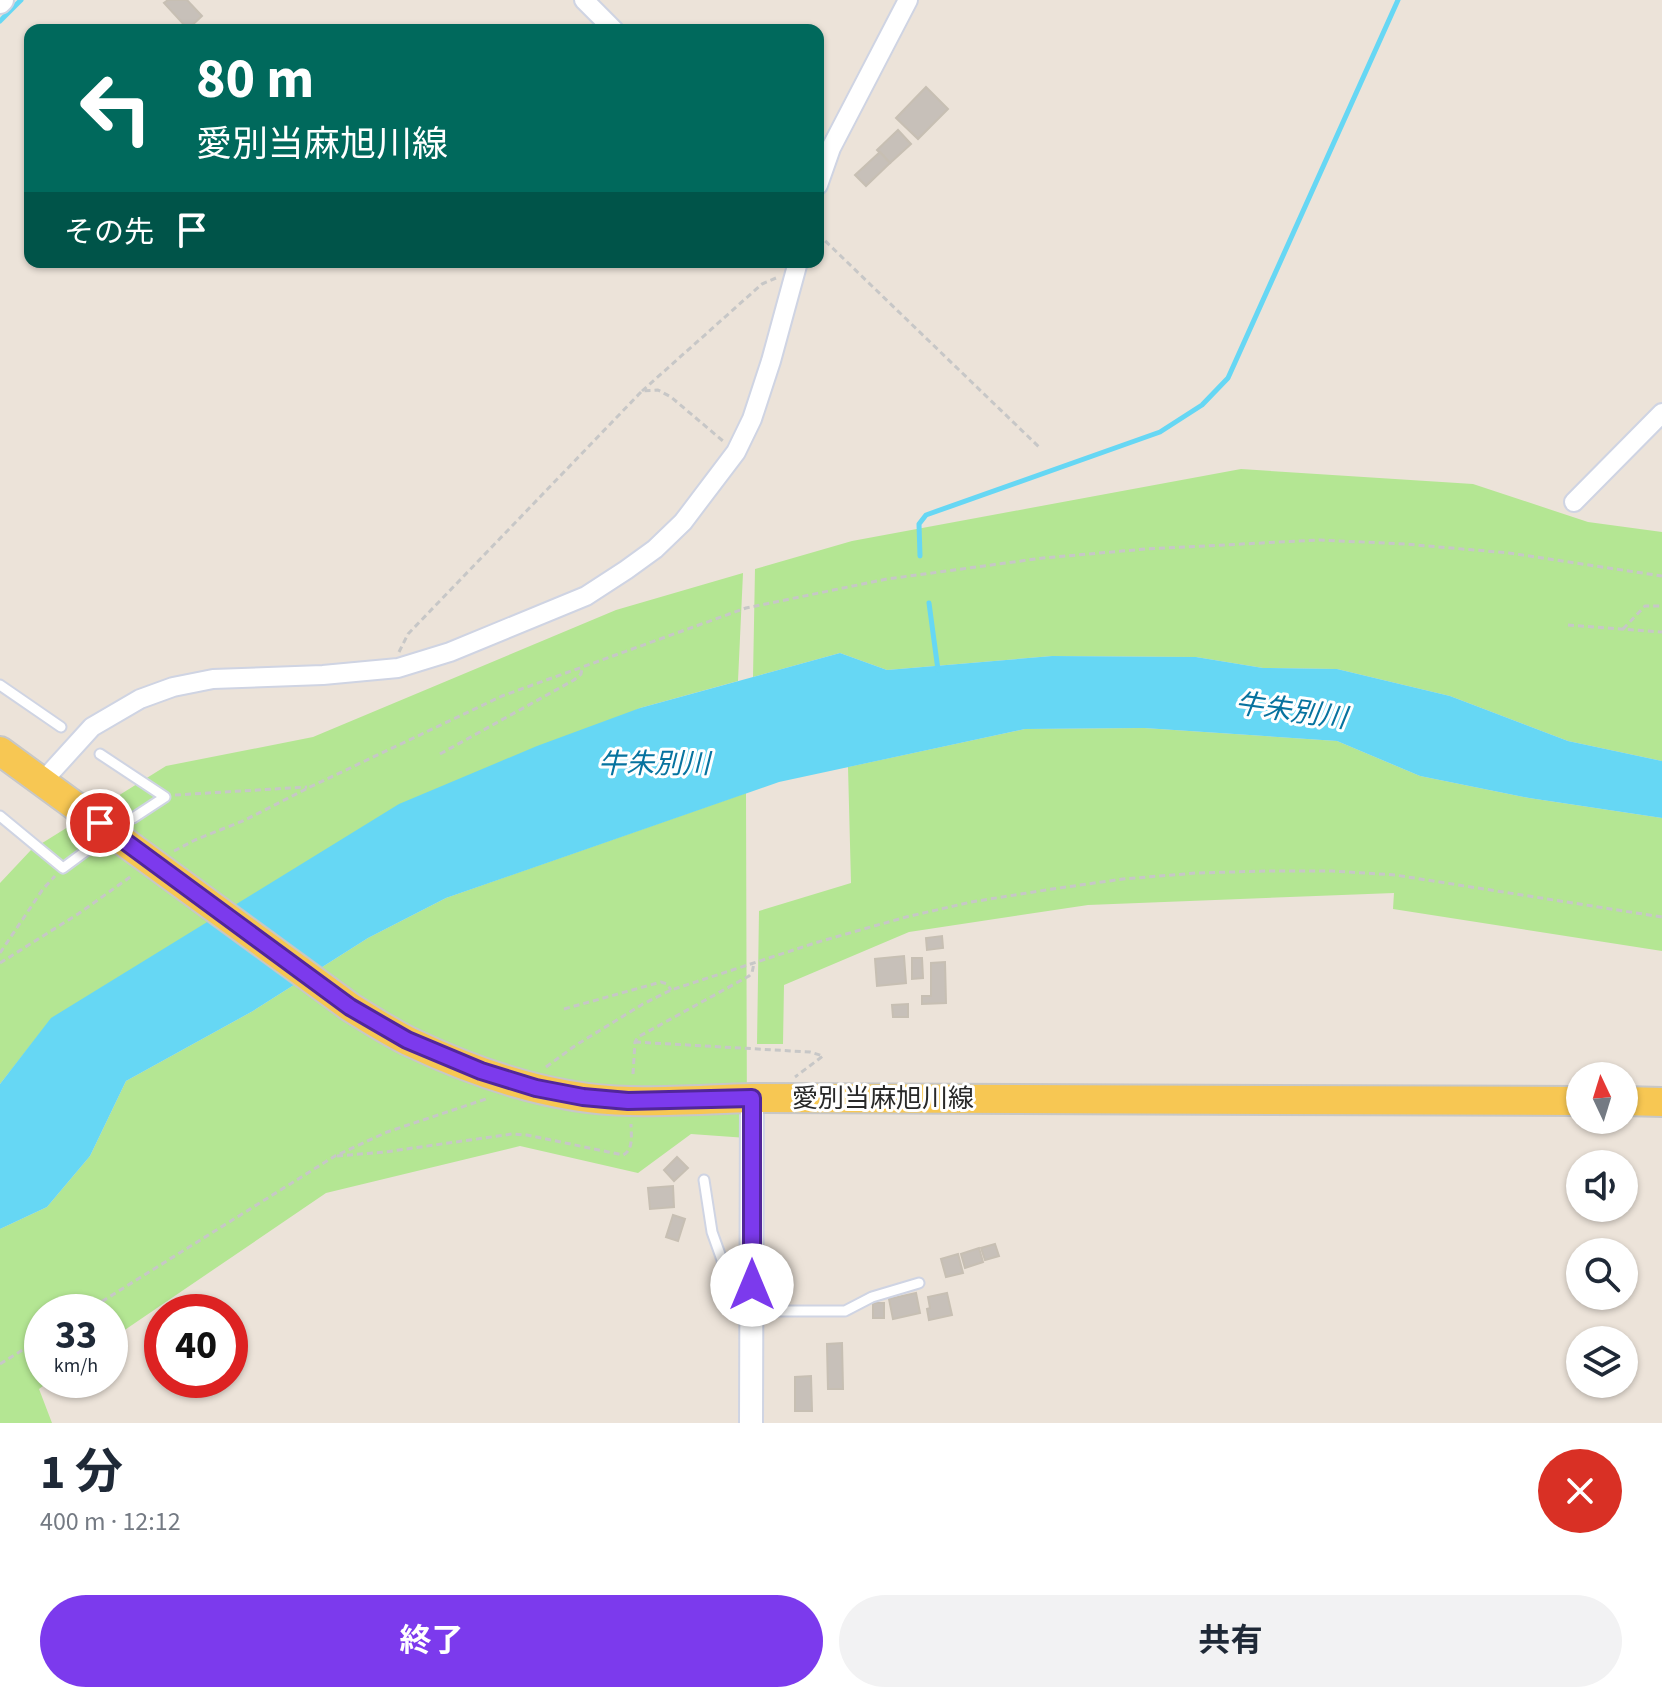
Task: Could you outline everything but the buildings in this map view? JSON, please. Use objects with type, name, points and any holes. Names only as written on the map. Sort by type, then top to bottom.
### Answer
[{"type":"main road","name":"愛別当麻旭川線","points":[[0,751],[350,1007],[486,1084],[628,1101],[752,1098],[1566,1101]]},
{"type":"main road","points":[[1638,1101],[1662,1102]]},
{"type":"street","points":[[584,0],[608,24]]},
{"type":"street","points":[[824,168],[831,148],[908,0]]},
{"type":"street","points":[[42,782],[92,727],[140,699],[173,687],[213,679],[323,675],[398,668],[450,652],[586,596],[655,549],[683,522],[736,452],[752,419],[797,268]]},
{"type":"street","points":[[1574,502],[1662,413]]},
{"type":"street","points":[[751,1423],[752,1098]]},
{"type":"lane","points":[[0,685],[61,727]]},
{"type":"lane","points":[[100,754],[165,797],[133,818]]},
{"type":"lane","points":[[0,816],[63,868],[90,848]]},
{"type":"lane","points":[[704,1180],[712,1232],[726,1271],[752,1285]]},
{"type":"lane","points":[[752,1311],[845,1311],[872,1297],[919,1283]]},
{"type":"path","points":[[824,240],[1039,447]]},
{"type":"path","points":[[398,668],[399,648],[408,634],[642,391],[762,284],[795,268]]},
{"type":"path","points":[[642,391],[658,390],[671,397],[736,452]]},
{"type":"path","points":[[164,856],[502,696],[746,608],[887,579],[1043,558],[1319,540],[1509,553],[1662,576]]},
{"type":"path","points":[[1623,629],[1645,606],[1662,606]]},
{"type":"path","points":[[1568,625],[1662,632]]},
{"type":"path","points":[[440,754],[574,680],[581,674],[582,667]]},
{"type":"path","points":[[165,797],[186,793],[310,787]]},
{"type":"path","points":[[0,953],[43,889],[63,868]]},
{"type":"path","points":[[0,963],[78,914],[139,870]]},
{"type":"path","points":[[545,1068],[589,1037],[671,990],[832,938],[971,902],[1123,879],[1280,871],[1395,875],[1662,917]]},
{"type":"path","points":[[633,1074],[635,1042],[642,1033],[749,976],[754,963]]},
{"type":"path","points":[[564,1009],[661,982],[671,990]]},
{"type":"path","points":[[635,1042],[810,1052],[823,1056],[786,1084]]},
{"type":"path","points":[[114,1294],[335,1156],[486,1084]]},
{"type":"path","points":[[335,1156],[512,1134],[623,1155],[630,1149],[631,1124]]},
{"type":"path","points":[[0,1364],[24,1349]]},
{"type":"green space","points":[[1241,469],[1473,484],[1588,522],[1662,532],[1662,761],[1568,741],[1450,696],[1337,669],[1263,668],[1196,657],[1052,656],[887,670],[840,653],[753,677],[755,569],[852,541]]},
{"type":"green space","points":[[743,573],[738,681],[640,708],[52,1018],[0,1084],[0,883],[31,850],[166,766],[313,737],[616,610]]},
{"type":"green space","points":[[1144,728],[1337,741],[1420,776],[1529,798],[1662,818],[1662,951],[1393,909],[1394,893],[1088,905],[909,932],[784,985],[783,1044],[757,1044],[759,911],[851,883],[848,767],[1025,729]]},
{"type":"green space","points":[[746,793],[747,1138],[691,1134],[638,1173],[520,1146],[326,1193],[178,1294],[144,1294],[144,1317],[128,1328],[128,1294],[24,1294],[24,1398],[42,1398],[52,1423],[0,1423],[0,1229],[47,1207],[90,1156],[126,1081],[253,1011],[368,938],[446,898]]},
{"type":"water","name":"牛朱別川","points":[[840,653],[887,670],[1052,656],[1196,657],[1263,668],[1337,669],[1450,696],[1568,741],[1662,761],[1662,818],[1529,798],[1420,776],[1337,741],[1144,728],[1025,729],[779,782],[446,898],[368,938],[253,1011],[126,1081],[90,1156],[47,1207],[0,1229],[0,1084],[51,1018],[399,804],[537,746],[640,708]]},
{"type":"waterway","points":[[0,21],[21,0]]},
{"type":"waterway","points":[[920,556],[919,524],[926,515],[1160,432],[1202,405],[1228,378],[1398,0]]},
{"type":"waterway","points":[[929,603],[938,670]]},
{"type":"route","points":[[100,823],[350,1007],[407,1040],[481,1071],[536,1088],[583,1097],[628,1101],[752,1098],[752,1285]]}]
